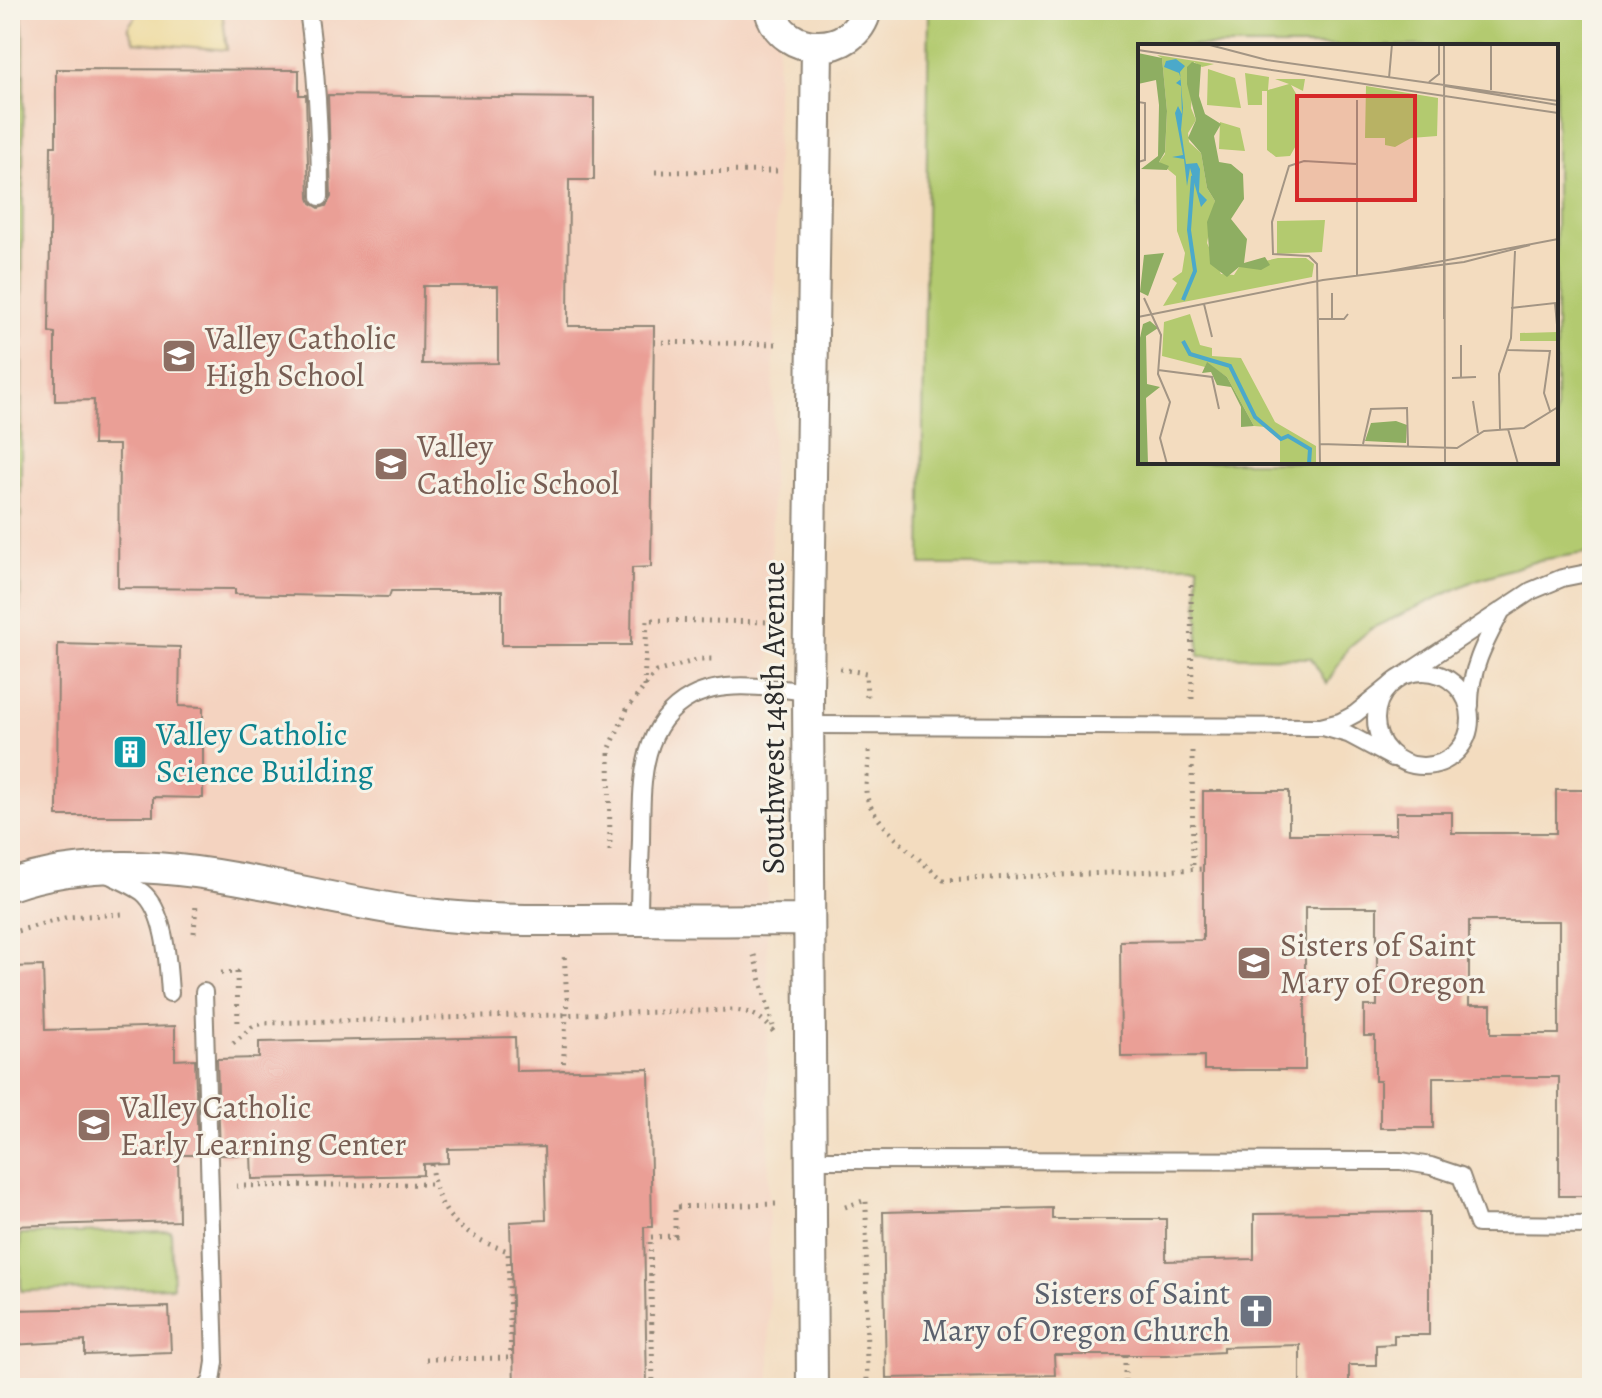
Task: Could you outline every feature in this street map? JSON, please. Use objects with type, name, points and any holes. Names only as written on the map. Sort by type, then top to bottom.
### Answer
[{"type":"street","points":[[770,10],[782,32],[798,43],[817,48],[837,44],[853,33],[865,17],[866,10]]},
{"type":"street","name":"Southwest 148th Avenue","points":[[812,1388],[808,678],[817,48]]},
{"type":"street","points":[[10,885],[48,873],[96,869],[211,872],[428,914],[567,922],[809,920]]},
{"type":"lane","points":[[308,10],[319,118],[320,197]]},
{"type":"lane","points":[[1321,727],[1355,714],[1397,680],[1531,591],[1551,582],[1592,572]]},
{"type":"lane","points":[[808,725],[1321,727],[1348,734],[1401,762],[1418,767],[1435,765],[1451,758],[1463,745],[1469,729],[1469,686],[1483,645],[1502,609]]},
{"type":"lane","points":[[1401,762],[1386,750],[1376,732],[1376,712],[1383,693],[1397,680],[1411,673],[1427,672],[1442,676],[1455,685],[1470,712]]},
{"type":"lane","points":[[639,920],[642,774],[655,731],[672,711],[691,697],[711,690],[808,678]]},
{"type":"lane","points":[[96,869],[144,893],[156,914],[167,954],[170,993]]},
{"type":"lane","points":[[204,992],[215,1362],[212,1381],[206,1388]]},
{"type":"lane","points":[[810,1160],[1401,1161],[1431,1166],[1461,1176],[1478,1224],[1592,1225]]},
{"type":"path","points":[[655,172],[778,171]]},
{"type":"path","points":[[654,342],[776,344]]},
{"type":"path","points":[[644,687],[647,620],[772,622],[772,633]]},
{"type":"path","points":[[808,678],[866,673],[870,771],[865,791],[876,815],[943,880],[1203,869]]},
{"type":"path","points":[[194,937],[196,902],[205,898]]},
{"type":"path","points":[[10,920],[12,932],[68,917],[156,914]]},
{"type":"path","points":[[563,1071],[567,1014],[564,947]]},
{"type":"path","points":[[752,949],[762,975],[778,1047]]},
{"type":"path","points":[[215,973],[237,972],[238,1027]]},
{"type":"path","points":[[230,1046],[241,1034],[263,1023],[734,1010],[750,1012],[767,1023],[775,1035]]},
{"type":"path","points":[[426,1359],[512,1357],[508,1251],[484,1243],[456,1222],[437,1198],[431,1164]]},
{"type":"path","points":[[231,1186],[433,1184]]},
{"type":"path","points":[[811,1218],[866,1200],[867,1388]]},
{"type":"path","points":[[653,1388],[650,1237],[675,1236],[675,1207],[780,1203],[780,1214]]},
{"type":"path","points":[[1125,1355],[1125,1388]]},
{"type":"shaded area","name":"Valley Catholic School","points":[[10,10],[778,10],[767,918],[770,1388],[10,1388]]},
{"type":"green space","points":[[10,10],[21,10],[24,42],[20,618],[16,657],[10,678]]},
{"type":"green space","points":[[929,10],[1592,10],[1592,552],[1540,560],[1473,581],[1372,628],[1348,648],[1327,684],[1311,658],[1199,656],[1198,565],[921,565]]},
{"type":"green space","points":[[171,1231],[173,1287],[21,1291],[20,1234]]},
{"type":"sand","points":[[140,10],[222,10],[227,50],[135,42],[128,27]]},
{"type":"building","name":"Valley Catholic High School","points":[[56,69],[299,70],[299,95],[306,95],[309,198],[319,208],[326,206],[331,197],[328,95],[594,98],[594,180],[569,180],[568,326],[654,326],[651,567],[632,568],[631,645],[502,645],[502,591],[391,591],[389,597],[235,594],[235,589],[118,588],[119,445],[93,445],[94,400],[55,401],[55,333],[49,332],[51,146],[56,146]],"holes":[[[423,286],[498,286],[498,363],[422,364]]]},
{"type":"building","name":"Valley Catholic Science Building","points":[[58,644],[180,647],[179,706],[203,707],[203,798],[153,797],[153,816],[57,816]]},
{"type":"building","name":"Sisters of Saint Mary of Oregon","points":[[1556,790],[1592,790],[1592,1196],[1559,1196],[1559,1077],[1433,1077],[1433,1128],[1380,1128],[1380,1081],[1375,1081],[1375,1036],[1364,1036],[1364,1006],[1377,1006],[1377,907],[1305,907],[1305,1070],[1204,1070],[1204,1056],[1121,1057],[1120,941],[1203,940],[1203,791],[1289,791],[1289,834],[1396,834],[1396,812],[1452,812],[1452,833],[1556,833]],"holes":[[[1469,921],[1559,921],[1559,1034],[1491,1034],[1491,1005],[1469,1005]]]},
{"type":"building","name":"Valley Catholic Early Learning Center","points":[[43,966],[45,1030],[175,1026],[175,1060],[195,1059],[198,1155],[178,1155],[179,1221],[10,1226],[10,967]]},
{"type":"building","points":[[515,1037],[516,1071],[649,1069],[652,1227],[644,1227],[647,1388],[514,1388],[510,1222],[546,1220],[544,1147],[448,1149],[448,1163],[423,1164],[423,1175],[252,1179],[251,1155],[220,1155],[217,1059],[259,1058],[259,1042]]},
{"type":"building","points":[[1052,1208],[1052,1219],[1166,1219],[1166,1261],[1254,1259],[1254,1214],[1429,1212],[1429,1335],[1394,1335],[1394,1344],[1376,1345],[1376,1365],[1349,1365],[1349,1388],[1300,1388],[1300,1345],[1223,1347],[1223,1352],[1167,1355],[1054,1355],[1055,1375],[886,1378],[883,1212]]},
{"type":"building","points":[[169,1307],[171,1352],[85,1355],[85,1341],[10,1345],[10,1310]]},
{"type":"place","name":"Valley Catholic High School","points":[[179,356]]},
{"type":"place","name":"Valley Catholic School","points":[[391,464]]},
{"type":"place","name":"Valley Catholic Science Building","points":[[130,752]]},
{"type":"place","name":"Sisters of Saint Mary of Oregon","points":[[1254,963]]},
{"type":"place","name":"Valley Catholic Early Learning Center","points":[[94,1125]]},
{"type":"place","name":"Sisters of Saint Mary of Oregon Church","points":[[1256,1311]]}]
